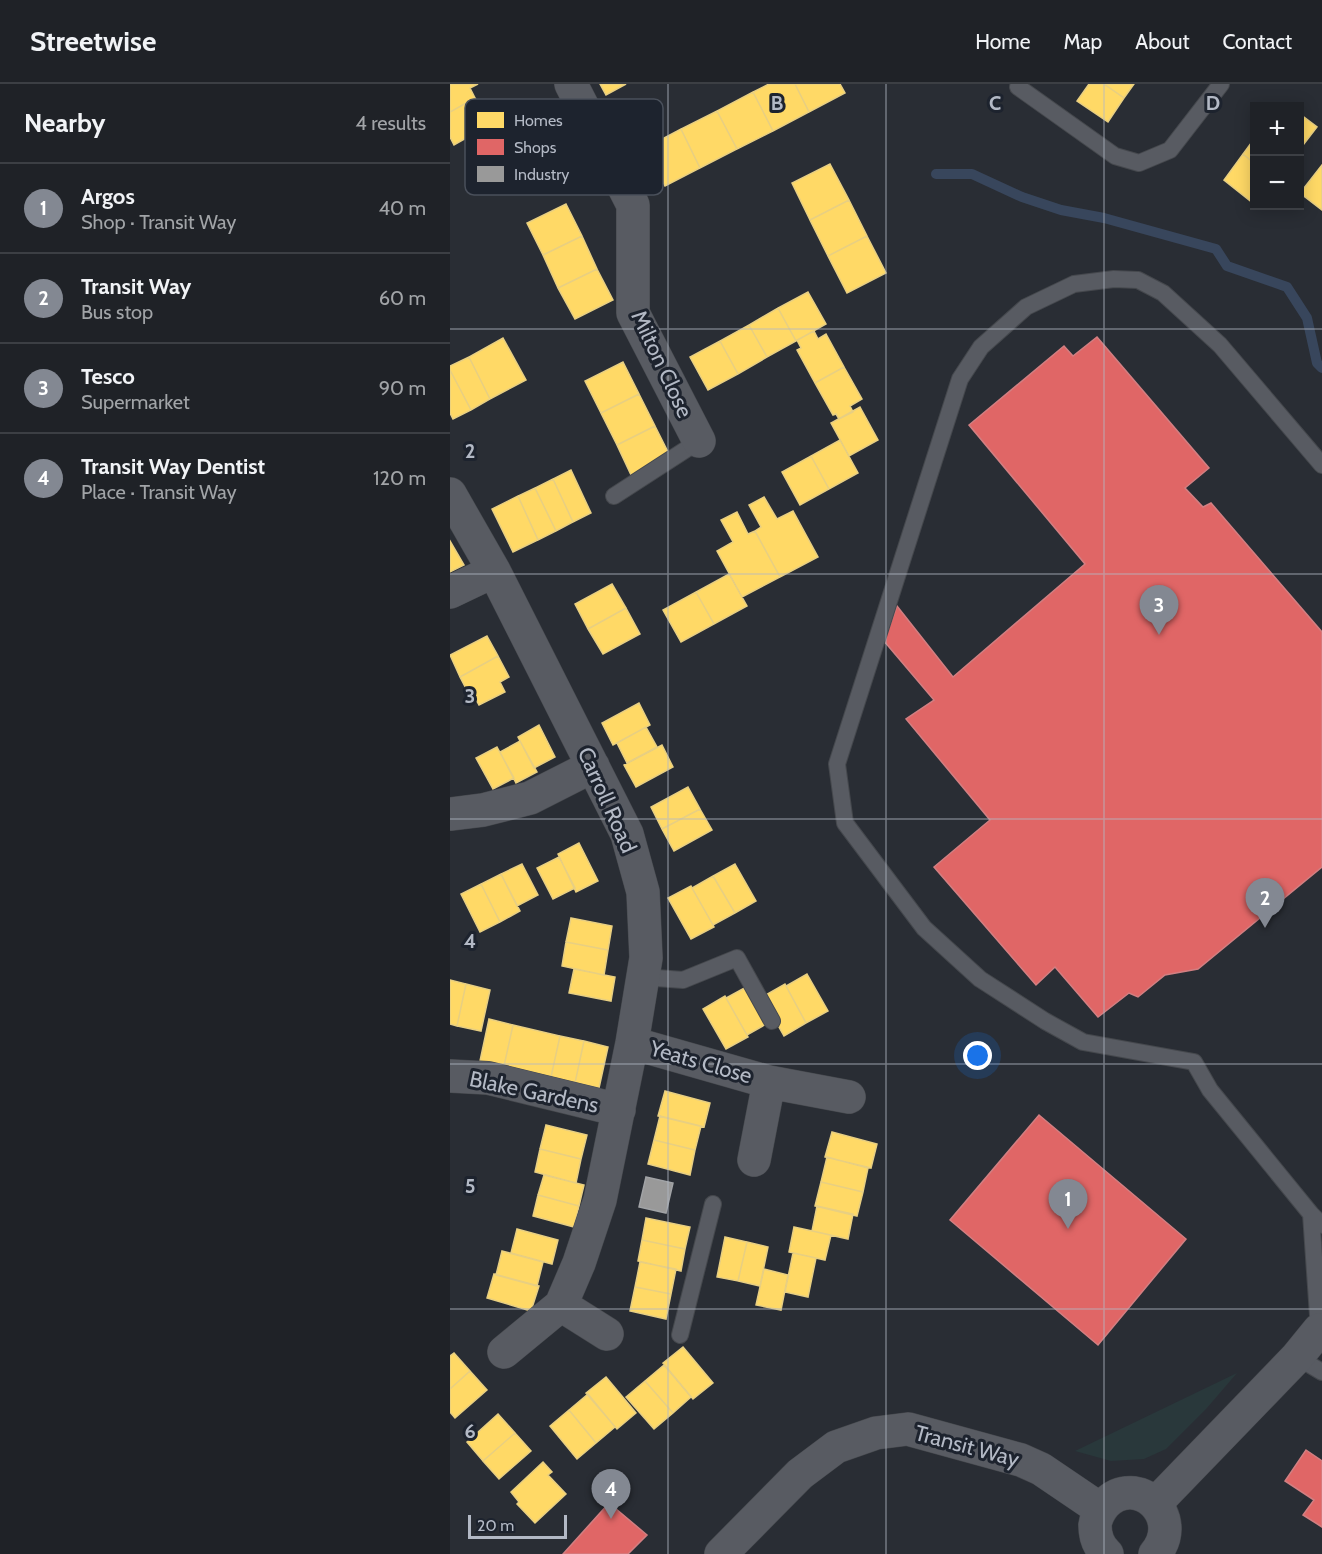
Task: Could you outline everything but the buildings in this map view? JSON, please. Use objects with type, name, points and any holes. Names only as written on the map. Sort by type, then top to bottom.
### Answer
[{"type":"street","name":"Milton Close","points":[[627,195],[633,206],[633,314],[699,441]]},
{"type":"street","name":"Carroll Road","points":[[450,494],[494,571],[627,834],[643,892],[646,958],[632,1043],[600,1200],[579,1263],[561,1305],[504,1352]]},
{"type":"street","points":[[450,592],[494,571]]},
{"type":"street","points":[[450,814],[483,810],[530,798],[593,766]]},
{"type":"street","name":"Yeats Close","points":[[632,1043],[770,1082],[849,1097]]},
{"type":"street","name":"Blake Gardens","points":[[450,1076],[488,1078],[618,1110]]},
{"type":"street","name":"Yeats Close","points":[[754,1160],[770,1082]]},
{"type":"street","points":[[561,1305],[607,1334]]},
{"type":"street","points":[[1156,1503],[1309,1365],[1320,1328]]},
{"type":"street","name":"Transit Way","points":[[721,1554],[800,1474],[836,1447],[887,1431],[908,1429],[1021,1460],[1041,1469],[1101,1509]]},
{"type":"street","points":[[1107,1554],[1097,1540],[1096,1519],[1101,1509],[1116,1496],[1127,1493],[1147,1497],[1156,1503],[1166,1524],[1163,1552]]},
{"type":"lane","points":[[1018,87],[1115,156],[1139,163],[1170,150],[1221,84]]},
{"type":"lane","points":[[1320,1328],[1317,1219],[1210,1089],[1194,1062],[1083,1042],[1045,1021],[980,979],[924,928],[845,823],[837,765],[960,379],[981,347],[1026,307],[1074,284],[1114,279],[1138,280],[1163,293],[1220,345],[1322,465]]},
{"type":"lane","points":[[614,495],[699,441]]},
{"type":"lane","points":[[643,977],[683,980],[737,958],[772,1021]]},
{"type":"lane","points":[[681,1335],[713,1204]]},
{"type":"shaded area","points":[[1237,1373],[1206,1409],[1166,1449],[1144,1459],[1111,1461],[1075,1451]]},
{"type":"waterway","points":[[936,174],[972,174],[1022,197],[1061,210],[1104,218],[1216,249],[1227,266],[1287,287],[1307,318],[1317,363],[1322,368]]},
{"type":"place","name":"Tesco","points":[[1159,635]]},
{"type":"place","name":"Transit Way","points":[[1265,928]]},
{"type":"place","name":"Argos","points":[[1068,1229]]},
{"type":"place","name":"Transit Way Dentist","points":[[611,1519]]}]
